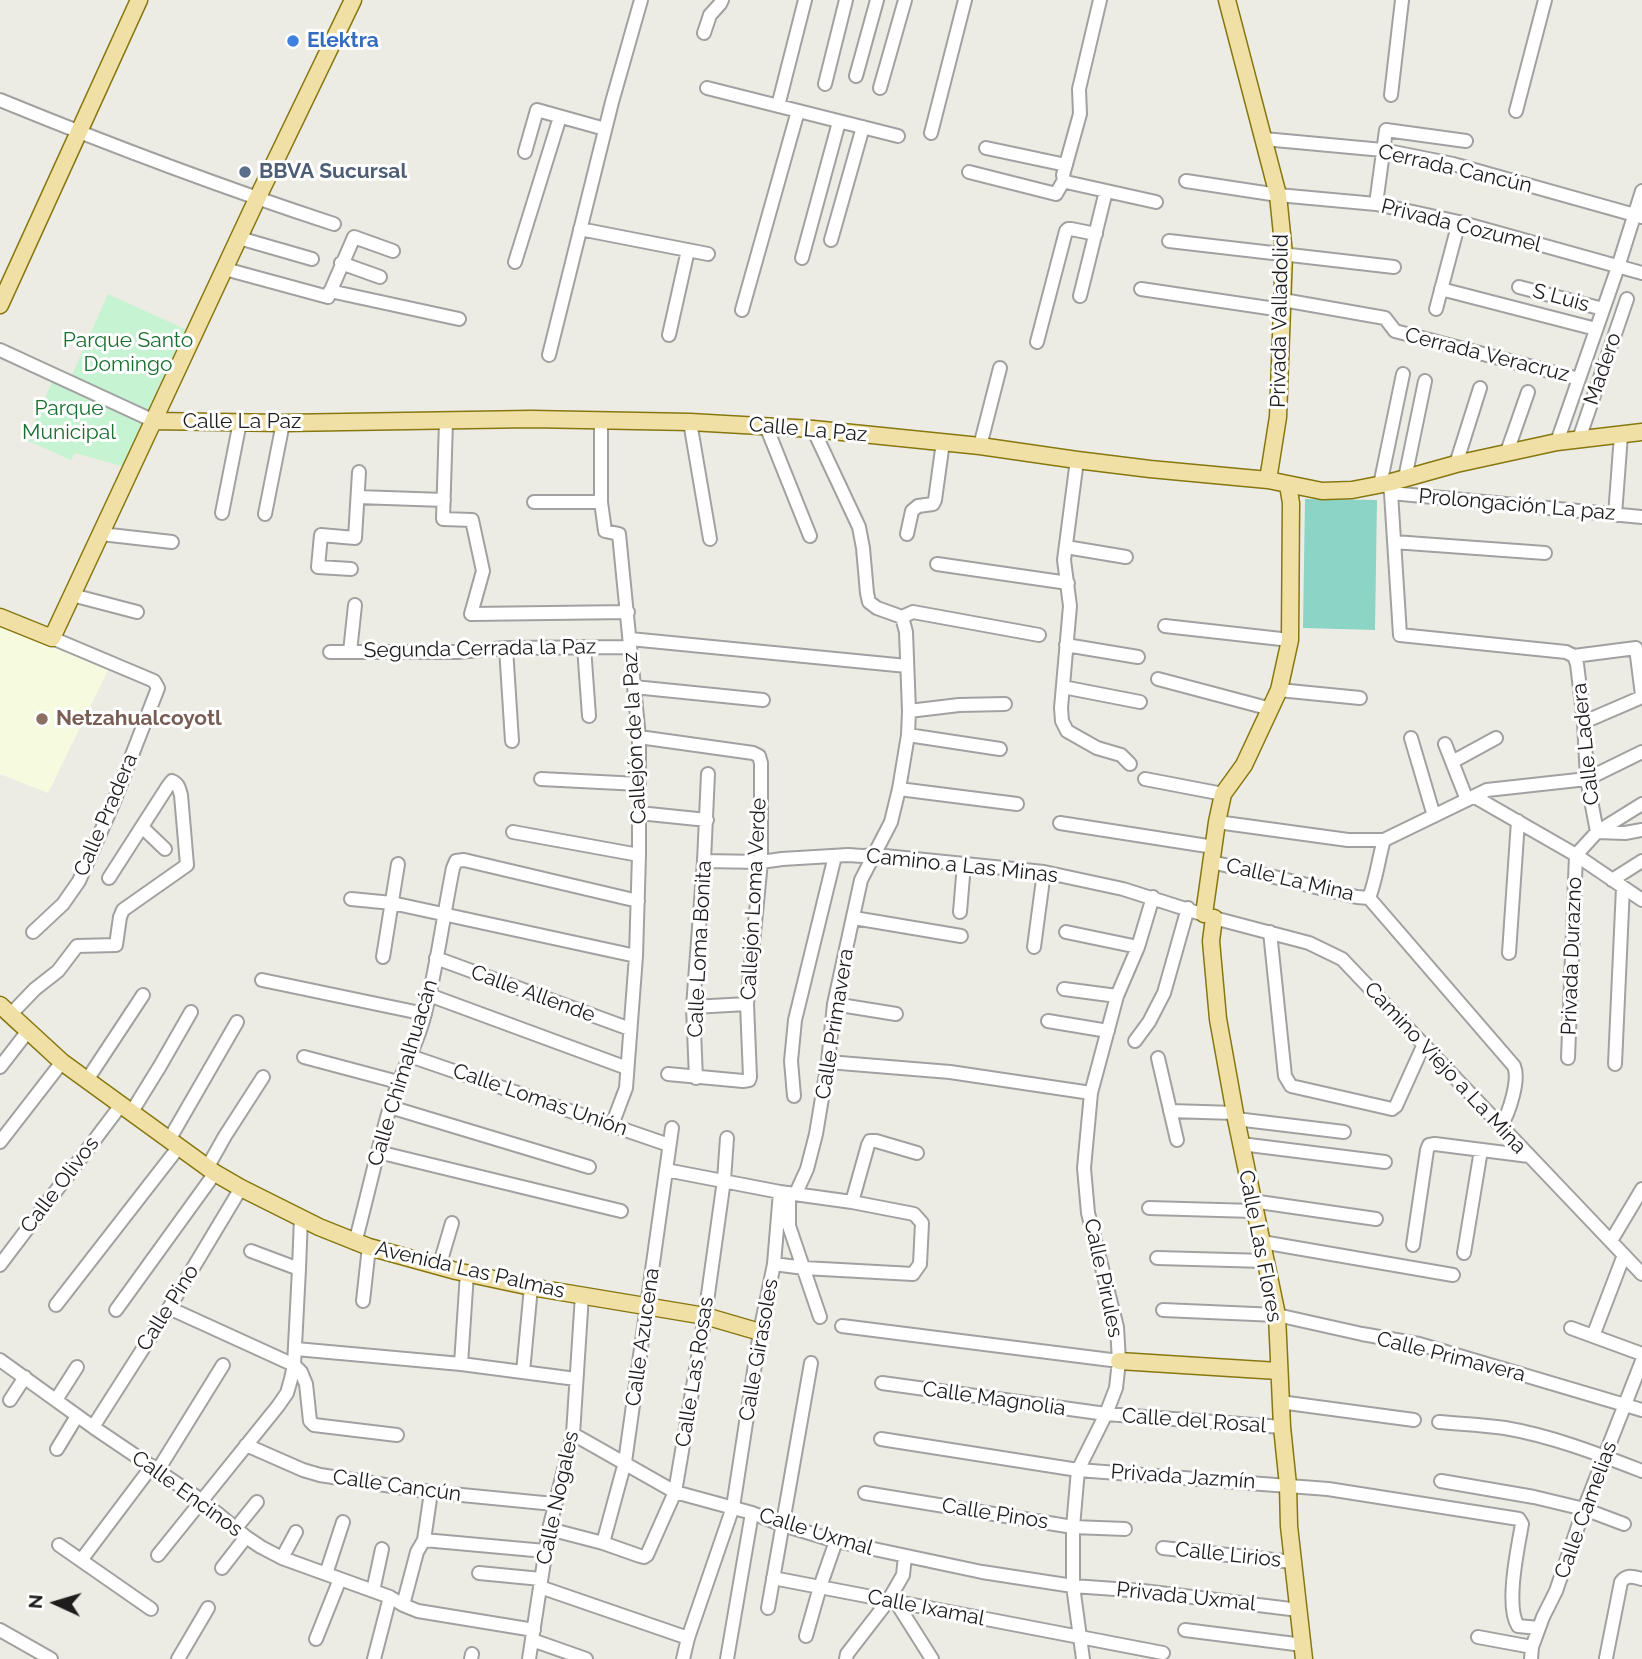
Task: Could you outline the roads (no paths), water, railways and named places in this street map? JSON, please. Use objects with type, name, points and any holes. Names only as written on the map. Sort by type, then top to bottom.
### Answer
[{"type":"main road","points":[[0,305],[139,0]]},
{"type":"main road","points":[[0,617],[52,638],[353,0]]},
{"type":"main road","name":"Privada Valladolid","points":[[1227,0],[1278,194],[1284,254],[1278,417],[1268,480]]},
{"type":"main road","name":"Calle La Paz","points":[[154,421],[283,423],[531,419],[766,426],[980,446],[1150,469],[1268,480],[1322,491],[1387,487],[1405,478],[1507,452],[1557,442],[1642,432]]},
{"type":"main road","name":"Calle Las Flores","points":[[1288,485],[1292,503],[1290,640],[1279,690],[1271,709],[1244,765],[1223,793],[1213,855],[1209,916],[1218,1019],[1276,1315],[1289,1527],[1304,1652]]},
{"type":"main road","name":"Avenida Las Palmas","points":[[5,1010],[62,1062],[211,1171],[300,1217],[362,1245],[439,1267],[531,1287],[705,1316],[760,1332]]},
{"type":"main road","points":[[1119,1361],[1278,1371]]},
{"type":"street","points":[[549,355],[605,129],[641,0]]},
{"type":"street","points":[[704,33],[710,15],[722,0]]},
{"type":"street","points":[[778,106],[805,0]]},
{"type":"street","points":[[825,84],[846,0]]},
{"type":"street","points":[[856,76],[877,0]]},
{"type":"street","points":[[880,88],[905,0]]},
{"type":"street","points":[[931,133],[965,0]]},
{"type":"street","points":[[969,172],[1056,194],[1064,180],[1080,114],[1079,89],[1100,0]]},
{"type":"street","points":[[1391,96],[1402,0]]},
{"type":"street","points":[[1516,111],[1545,0]]},
{"type":"street","points":[[707,88],[898,136]]},
{"type":"street","points":[[0,100],[257,199],[334,224]]},
{"type":"street","points":[[525,152],[537,110],[605,129]]},
{"type":"street","points":[[742,310],[798,111]]},
{"type":"street","points":[[515,262],[560,117]]},
{"type":"street","points":[[802,258],[839,122]]},
{"type":"street","points":[[831,240],[863,127]]},
{"type":"street","points":[[1376,204],[1386,130],[1466,141]]},
{"type":"street","name":"Cerrada Cancún","points":[[1264,139],[1382,150],[1453,164],[1639,217]]},
{"type":"street","points":[[986,148],[1066,165]]},
{"type":"street","points":[[1064,180],[1156,202]]},
{"type":"street","name":"Privada Cozumel","points":[[1186,181],[1376,204],[1459,222],[1642,274]]},
{"type":"street","points":[[1080,296],[1107,191]]},
{"type":"street","points":[[1557,442],[1618,267],[1639,217],[1642,191]]},
{"type":"street","points":[[1436,309],[1459,222]]},
{"type":"street","points":[[580,229],[708,254]]},
{"type":"street","points":[[1037,342],[1066,231],[1071,229],[1096,234]]},
{"type":"street","points":[[225,268],[328,297],[354,237],[393,251]]},
{"type":"street","points":[[239,239],[312,259]]},
{"type":"street","points":[[1169,241],[1394,267]]},
{"type":"street","points":[[668,335],[688,250]]},
{"type":"street","points":[[341,264],[380,277]]},
{"type":"street","name":"S Luis","points":[[1519,287],[1603,309]]},
{"type":"street","points":[[1142,289],[1282,305]]},
{"type":"street","points":[[1441,289],[1597,329]]},
{"type":"street","points":[[330,291],[459,319]]},
{"type":"street","name":"Madero","points":[[1579,439],[1627,299]]},
{"type":"street","name":"Cerrada Veracruz","points":[[1282,305],[1385,318],[1395,331],[1579,379]]},
{"type":"street","points":[[0,350],[154,421]]},
{"type":"street","points":[[980,446],[1000,368]]},
{"type":"street","points":[[1404,374],[1387,487],[1394,542],[1400,635],[1566,652],[1574,656],[1636,648],[1642,696],[1584,722]]},
{"type":"street","points":[[1405,478],[1425,382]]},
{"type":"street","points":[[1456,464],[1480,388]]},
{"type":"street","points":[[1507,452],[1528,392]]},
{"type":"street","name":"Callejón de la Paz","points":[[601,420],[601,502],[605,531],[619,534],[639,737],[636,956],[626,1088],[612,1125]]},
{"type":"street","points":[[446,421],[443,519],[472,520],[483,571],[471,614],[628,612]]},
{"type":"street","points":[[222,513],[240,422]]},
{"type":"street","points":[[690,422],[710,539]]},
{"type":"street","points":[[265,514],[283,423]]},
{"type":"street","points":[[766,426],[810,536]]},
{"type":"street","points":[[813,429],[859,527],[869,602],[877,608],[902,617],[913,612],[1039,635]]},
{"type":"street","points":[[1615,514],[1621,435]]},
{"type":"street","points":[[907,534],[912,511],[918,506],[933,504],[935,500],[943,442]]},
{"type":"street","points":[[1077,460],[1064,560],[1070,606],[1062,721],[1067,732],[1097,748],[1121,755],[1130,764]]},
{"type":"street","points":[[351,569],[318,566],[321,536],[355,538],[359,472]]},
{"type":"street","name":"Prolongación La paz","points":[[1387,487],[1642,517]]},
{"type":"street","points":[[358,497],[444,500]]},
{"type":"street","points":[[534,502],[601,502]]},
{"type":"street","points":[[101,534],[172,542]]},
{"type":"street","points":[[1394,542],[1545,553]]},
{"type":"street","points":[[1066,547],[1126,557]]},
{"type":"street","points":[[937,564],[1068,583]]},
{"type":"street","points":[[72,595],[137,612]]},
{"type":"street","points":[[350,652],[355,605]]},
{"type":"street","name":"Calle Primavera","points":[[788,1192],[807,1169],[816,1134],[834,1004],[861,880],[869,856],[891,822],[899,789],[909,711],[906,632],[902,617]]},
{"type":"street","points":[[1165,626],[1290,640]]},
{"type":"street","name":"Calle Pradera","points":[[33,932],[63,904],[79,881],[113,804],[157,691],[154,681],[52,638]]},
{"type":"street","name":"Segunda Cerrada la Paz","points":[[330,652],[457,652],[630,643],[908,666]]},
{"type":"street","points":[[1066,645],[1138,657]]},
{"type":"street","points":[[584,647],[589,716]]},
{"type":"street","points":[[506,648],[512,741]]},
{"type":"street","name":"Calle Ladera","points":[[1574,656],[1584,722],[1587,779],[1597,832]]},
{"type":"street","points":[[1158,679],[1271,709]]},
{"type":"street","points":[[634,687],[762,701]]},
{"type":"street","points":[[1063,687],[1140,702]]},
{"type":"street","points":[[1279,690],[1360,698]]},
{"type":"street","points":[[909,711],[960,705],[1005,704]]},
{"type":"street","points":[[908,735],[1000,749]]},
{"type":"street","name":"Callejón Loma Verde","points":[[639,737],[753,753],[759,756],[761,762],[761,862],[747,1004],[749,1080],[696,1078]]},
{"type":"street","points":[[1410,738],[1434,816]]},
{"type":"street","points":[[1452,762],[1496,738]]},
{"type":"street","points":[[1445,744],[1471,798],[1518,821],[1576,855],[1642,900]]},
{"type":"street","points":[[1217,822],[1348,840],[1384,840],[1487,790],[1587,779],[1642,751]]},
{"type":"street","name":"Calle Loma Bonita","points":[[696,1078],[693,1007],[708,774]]},
{"type":"street","points":[[541,779],[639,784]]},
{"type":"street","points":[[1145,779],[1223,793]]},
{"type":"street","points":[[5,1010],[58,971],[77,946],[116,945],[123,910],[187,865],[181,795],[176,782],[170,783],[109,878]]},
{"type":"street","points":[[899,789],[1017,804]]},
{"type":"street","points":[[1576,855],[1597,832],[1642,804]]},
{"type":"street","points":[[639,813],[707,820]]},
{"type":"street","points":[[1509,953],[1518,821]]},
{"type":"street","name":"Calle La Mina","points":[[1060,823],[1213,855],[1357,897],[1369,898]]},
{"type":"street","points":[[142,827],[165,849]]},
{"type":"street","points":[[1597,832],[1625,833],[1642,830]]},
{"type":"street","points":[[513,832],[639,855]]},
{"type":"street","points":[[1384,840],[1376,880],[1369,898],[1516,1071],[1507,1115],[1501,1126]]},
{"type":"street","points":[[794,1097],[791,1061],[795,1020],[842,855]]},
{"type":"street","name":"Camino a Las Minas","points":[[704,861],[761,862],[842,855],[1044,872],[1123,889],[1209,916]]},
{"type":"street","name":"Privada Durazno","points":[[1568,1058],[1576,855]]},
{"type":"street","name":"Calle Chimalhuacán","points":[[363,1301],[362,1245],[379,1152],[398,1082],[417,1041],[425,1014],[456,861],[464,860],[638,901]]},
{"type":"street","points":[[1615,1064],[1618,883],[1642,860]]},
{"type":"street","points":[[383,957],[398,864]]},
{"type":"street","points":[[960,912],[964,864]]},
{"type":"street","points":[[1034,947],[1044,872]]},
{"type":"street","name":"Calle Pirules","points":[[1083,1659],[1073,1586],[1073,1527],[1078,1470],[1107,1415],[1116,1388],[1119,1361],[1117,1327],[1088,1213],[1084,1168],[1091,1093],[1117,996],[1138,947],[1153,897]]},
{"type":"street","points":[[351,899],[392,903],[636,956]]},
{"type":"street","points":[[1135,1041],[1149,1022],[1164,993],[1188,908]]},
{"type":"street","name":"Camino Viejo a La Mina","points":[[1209,916],[1309,943],[1342,959],[1642,1274]]},
{"type":"street","points":[[854,918],[961,936]]},
{"type":"street","points":[[1066,932],[1138,947]]},
{"type":"street","points":[[1269,932],[1285,1076],[1294,1088],[1392,1109],[1396,1106],[1424,1044]]},
{"type":"street","name":"Calle Allende","points":[[436,958],[630,1029]]},
{"type":"street","points":[[262,980],[425,1014]]},
{"type":"street","points":[[1064,989],[1117,996]]},
{"type":"street","points":[[87,1080],[143,995]]},
{"type":"street","points":[[429,995],[627,1068]]},
{"type":"street","points":[[693,1007],[747,1004]]},
{"type":"street","points":[[834,1004],[896,1014]]},
{"type":"street","name":"Calle Olivos","points":[[0,1265],[160,1066],[191,1012]]},
{"type":"street","points":[[1048,1021],[1108,1031]]},
{"type":"street","points":[[57,1305],[174,1144],[237,1022]]},
{"type":"street","points":[[0,1067],[28,1031]]},
{"type":"street","name":"Calle Lomas Unión","points":[[410,1056],[669,1144]]},
{"type":"street","points":[[304,1057],[398,1082]]},
{"type":"street","points":[[1158,1058],[1177,1140]]},
{"type":"street","points":[[0,1142],[62,1062]]},
{"type":"street","points":[[828,1062],[950,1072],[1091,1093]]},
{"type":"street","points":[[668,1074],[696,1078]]},
{"type":"street","points":[[116,1310],[211,1171],[225,1136],[263,1077]]},
{"type":"street","points":[[390,1107],[589,1167]]},
{"type":"street","points":[[1170,1111],[1235,1116],[1344,1132]]},
{"type":"street","name":"Calle Azucena","points":[[603,1544],[625,1462],[672,1128]]},
{"type":"street","name":"Calle Las Rosas","points":[[603,1544],[644,1557],[647,1555],[675,1492],[705,1316],[724,1180],[727,1138]]},
{"type":"street","points":[[852,1202],[870,1141],[917,1153]]},
{"type":"street","points":[[1241,1144],[1385,1162]]},
{"type":"street","points":[[1413,1245],[1429,1145],[1529,1156]]},
{"type":"street","points":[[1464,1253],[1481,1150]]},
{"type":"street","points":[[379,1152],[621,1211]]},
{"type":"street","points":[[666,1170],[914,1214],[923,1228],[920,1264],[916,1272],[909,1275],[774,1264]]},
{"type":"street","name":"Calle Pino","points":[[93,1427],[241,1188]]},
{"type":"street","points":[[1611,1241],[1642,1189]]},
{"type":"street","points":[[788,1192],[789,1226],[820,1317]]},
{"type":"street","name":"Calle Girasoles","points":[[683,1659],[733,1507],[760,1332],[788,1192]]},
{"type":"street","points":[[1149,1208],[1253,1206],[1376,1219]]},
{"type":"street","points":[[158,1555],[286,1393],[296,1349],[300,1217]]},
{"type":"street","points":[[439,1267],[452,1223]]},
{"type":"street","points":[[1262,1242],[1453,1275]]},
{"type":"street","points":[[251,1251],[299,1269]]},
{"type":"street","points":[[1594,1336],[1624,1255]]},
{"type":"street","points":[[1157,1258],[1266,1261]]},
{"type":"street","points":[[461,1364],[467,1273]]},
{"type":"street","points":[[523,1372],[531,1287]]},
{"type":"street","name":"Calle Nogales","points":[[529,1659],[549,1529],[573,1434],[582,1295]]},
{"type":"street","points":[[169,1308],[294,1365],[304,1378],[310,1421],[314,1425],[397,1435]]},
{"type":"street","name":"Calle Primavera","points":[[1163,1310],[1276,1315],[1419,1344],[1642,1410]]},
{"type":"street","points":[[842,1326],[1119,1361]]},
{"type":"street","points":[[1572,1328],[1642,1354]]},
{"type":"street","points":[[296,1349],[461,1364],[576,1379]]},
{"type":"street","name":"Calle Encinos","points":[[0,1360],[201,1500],[246,1537],[282,1558],[390,1597],[418,1611],[533,1635],[586,1659]]},
{"type":"street","name":"Calle Camelias","points":[[1532,1653],[1539,1628],[1556,1591],[1584,1509],[1642,1361]]},
{"type":"street","points":[[768,1608],[811,1363]]},
{"type":"street","points":[[82,1559],[155,1468],[223,1365]]},
{"type":"street","points":[[56,1400],[77,1367]]},
{"type":"street","points":[[10,1400],[24,1377]]},
{"type":"street","name":"Calle Magnolia","points":[[882,1382],[1107,1415]]},
{"type":"street","points":[[1280,1402],[1414,1420]]},
{"type":"street","name":"Calle del Rosal","points":[[1107,1415],[1282,1427]]},
{"type":"street","points":[[57,1449],[77,1416]]},
{"type":"street","points":[[1439,1422],[1504,1428],[1545,1437],[1642,1471]]},
{"type":"street","name":"Calle Uxmal","points":[[573,1434],[675,1492],[733,1507],[783,1525],[836,1541],[905,1556],[982,1572],[1073,1586]]},
{"type":"street","points":[[881,1438],[1078,1470]]},
{"type":"street","name":"Calle Cancún","points":[[246,1445],[320,1475],[431,1492],[554,1504]]},
{"type":"street","name":"Privada Jazmín","points":[[1078,1470],[1328,1489],[1519,1519],[1522,1524],[1513,1578],[1513,1616],[1518,1626],[1539,1628]]},
{"type":"street","points":[[1441,1481],[1534,1497],[1584,1509],[1624,1524]]},
{"type":"street","points":[[403,1605],[417,1552],[424,1540],[431,1492]]},
{"type":"street","name":"Calle Pinos","points":[[865,1493],[1073,1527],[1125,1529]]},
{"type":"street","points":[[236,1528],[257,1502]]},
{"type":"street","points":[[727,1659],[752,1513]]},
{"type":"street","points":[[326,1574],[342,1522]]},
{"type":"street","points":[[549,1529],[603,1544]]},
{"type":"street","points":[[282,1558],[296,1532]]},
{"type":"street","points":[[222,1569],[246,1537]]},
{"type":"street","points":[[424,1540],[545,1551]]},
{"type":"street","points":[[806,1636],[836,1541]]},
{"type":"street","points":[[59,1545],[151,1609]]},
{"type":"street","name":"Calle Lirios","points":[[1163,1548],[1293,1562]]},
{"type":"street","points":[[373,1591],[382,1549]]},
{"type":"street","points":[[848,1657],[892,1601],[903,1575],[905,1556]]},
{"type":"street","points":[[479,1573],[541,1583],[688,1638]]},
{"type":"street","points":[[1606,1658],[1621,1582],[1628,1576],[1642,1579]]},
{"type":"street","name":"Calle Ixamal","points":[[773,1578],[1163,1653]]},
{"type":"street","points":[[316,1639],[340,1579]]},
{"type":"street","name":"Privada Uxmal","points":[[1073,1586],[1143,1591],[1299,1610]]},
{"type":"street","points":[[374,1659],[390,1597]]},
{"type":"street","points":[[892,1601],[932,1659]]},
{"type":"street","points":[[178,1659],[208,1608]]},
{"type":"street","points":[[0,1630],[51,1659]]},
{"type":"street","points":[[1185,1630],[1304,1652]]},
{"type":"street","points":[[1478,1637],[1532,1653]]},
{"type":"place","name":"Elektra","points":[[293,41]]},
{"type":"place","name":"BBVA Sucursal","points":[[245,172]]},
{"type":"place","name":"Netzahualcoyotl","points":[[42,719]]},
{"type":"park label","name":"Parque Santo Domingo","points":[[128,353]]},
{"type":"park label","name":"Parque Municipal","points":[[69,421]]}]
